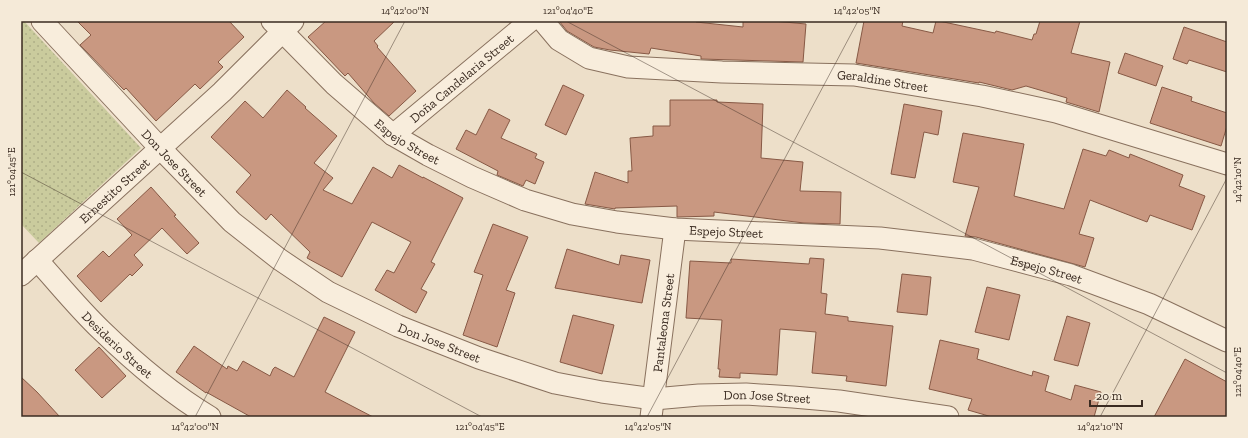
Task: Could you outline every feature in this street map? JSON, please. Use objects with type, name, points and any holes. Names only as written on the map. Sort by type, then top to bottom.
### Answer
[{"type":"street","name":"Don Jose Street","points":[[42,21],[160,148],[232,222],[279,259],[328,292],[398,326],[479,358],[555,383],[602,392],[652,408],[699,395],[738,394],[785,396],[839,401],[948,417]]},
{"type":"street","name":"Doña Candelaria Street","points":[[393,134],[530,21]]},
{"type":"street","name":"Geraldine Street","points":[[543,21],[559,40],[589,58],[628,67],[722,72],[861,76],[982,96],[1056,112],[1227,164]]},
{"type":"street","name":"Ernestito Street","points":[[21,275],[222,92],[282,25]]},
{"type":"street","name":"Espejo Street","points":[[282,25],[334,84],[393,134],[453,168],[525,200],[572,214],[617,222],[675,229],[872,237],[973,250],[1078,278],[1149,304],[1227,341]]},
{"type":"street","name":"Pantaleona Street","points":[[652,408],[675,229]]},
{"type":"street","name":"Desiderio Street","points":[[37,260],[100,330],[153,377],[187,403],[210,417]]},
{"type":"green space","points":[[21,21],[24,21],[141,148],[39,243],[21,224]]},
{"type":"building","points":[[77,21],[229,21],[244,37],[218,62],[223,67],[200,89],[195,84],[156,121],[126,88],[124,90],[80,45],[91,35]]},
{"type":"building","points":[[326,21],[395,21],[374,41],[378,46],[377,47],[416,91],[389,116],[374,103],[348,73],[345,76],[308,37]]},
{"type":"building","points":[[559,21],[696,21],[743,27],[743,21],[773,21],[806,24],[803,62],[701,59],[701,56],[651,48],[649,54],[610,50],[594,47],[567,31]]},
{"type":"building","points":[[864,21],[903,21],[902,26],[933,33],[936,21],[939,21],[995,33],[996,31],[1032,40],[1034,34],[1036,34],[1040,21],[1080,21],[1071,53],[1110,62],[1099,112],[1066,102],[1067,98],[1026,86],[1012,90],[979,82],[856,63]]},
{"type":"building","points":[[1184,27],[1227,42],[1227,72],[1189,60],[1187,64],[1173,59]]},
{"type":"building","points":[[1125,53],[1163,66],[1156,86],[1118,73]]},
{"type":"building","points":[[563,85],[584,95],[566,135],[545,125]]},
{"type":"building","points":[[1162,87],[1192,97],[1191,101],[1227,113],[1227,126],[1221,146],[1150,123]]},
{"type":"building","points":[[287,90],[337,136],[314,163],[333,178],[323,190],[352,204],[373,167],[392,178],[399,165],[463,198],[431,262],[435,264],[421,289],[427,292],[416,313],[375,290],[387,270],[394,273],[411,242],[372,222],[342,277],[307,258],[310,252],[271,214],[266,220],[236,192],[251,175],[211,137],[245,101],[263,118]]},
{"type":"building","points":[[670,100],[717,100],[717,102],[763,104],[761,158],[803,162],[800,191],[841,192],[840,224],[804,223],[714,212],[714,216],[677,217],[677,206],[615,209],[585,204],[595,172],[628,183],[628,171],[632,171],[630,138],[653,136],[653,126],[670,126]]},
{"type":"building","points":[[904,104],[942,111],[938,135],[924,132],[915,178],[891,174]]},
{"type":"building","points":[[489,109],[510,120],[501,138],[537,154],[535,158],[544,162],[535,184],[526,180],[523,186],[497,175],[498,171],[456,149],[466,130],[476,135]]},
{"type":"building","points":[[963,133],[1024,144],[1014,196],[1064,209],[1083,149],[1106,156],[1109,150],[1129,158],[1130,154],[1183,175],[1179,186],[1205,196],[1192,230],[1150,215],[1147,222],[1090,200],[1079,234],[1094,238],[1085,267],[976,237],[965,236],[979,187],[953,182]]},
{"type":"building","points":[[151,187],[176,215],[174,216],[199,243],[187,254],[162,228],[134,255],[143,265],[132,276],[130,274],[101,302],[77,276],[103,251],[109,257],[132,235],[117,219]]},
{"type":"building","points":[[493,224],[528,237],[506,290],[515,293],[497,347],[463,335],[483,275],[474,272]]},
{"type":"building","points":[[567,249],[619,265],[621,255],[650,260],[642,303],[555,288]]},
{"type":"building","points":[[810,258],[824,259],[821,293],[827,294],[825,314],[848,317],[848,321],[893,326],[886,386],[846,381],[847,376],[812,373],[816,332],[780,329],[777,375],[740,373],[740,378],[719,377],[720,369],[718,369],[722,320],[686,318],[690,261],[731,263],[731,259],[809,264]]},
{"type":"building","points":[[902,274],[931,277],[927,315],[897,312]]},
{"type":"building","points":[[987,287],[1020,295],[1009,340],[975,332]]},
{"type":"building","points":[[573,315],[614,325],[602,374],[560,362]]},
{"type":"building","points":[[1067,316],[1090,323],[1078,366],[1054,360]]},
{"type":"building","points":[[324,317],[355,332],[325,392],[373,417],[251,417],[206,393],[176,372],[194,346],[227,369],[228,366],[237,371],[243,361],[270,376],[275,367],[294,377]]},
{"type":"building","points":[[940,340],[979,349],[977,359],[1032,376],[1033,371],[1049,376],[1045,391],[1071,400],[1075,385],[1101,392],[1094,417],[992,417],[968,410],[972,399],[929,389]]},
{"type":"building","points":[[99,347],[126,376],[102,398],[75,370]]},
{"type":"building","points":[[1185,359],[1227,382],[1227,417],[1154,417]]},
{"type":"building","points":[[21,377],[37,392],[60,417],[21,417]]}]
